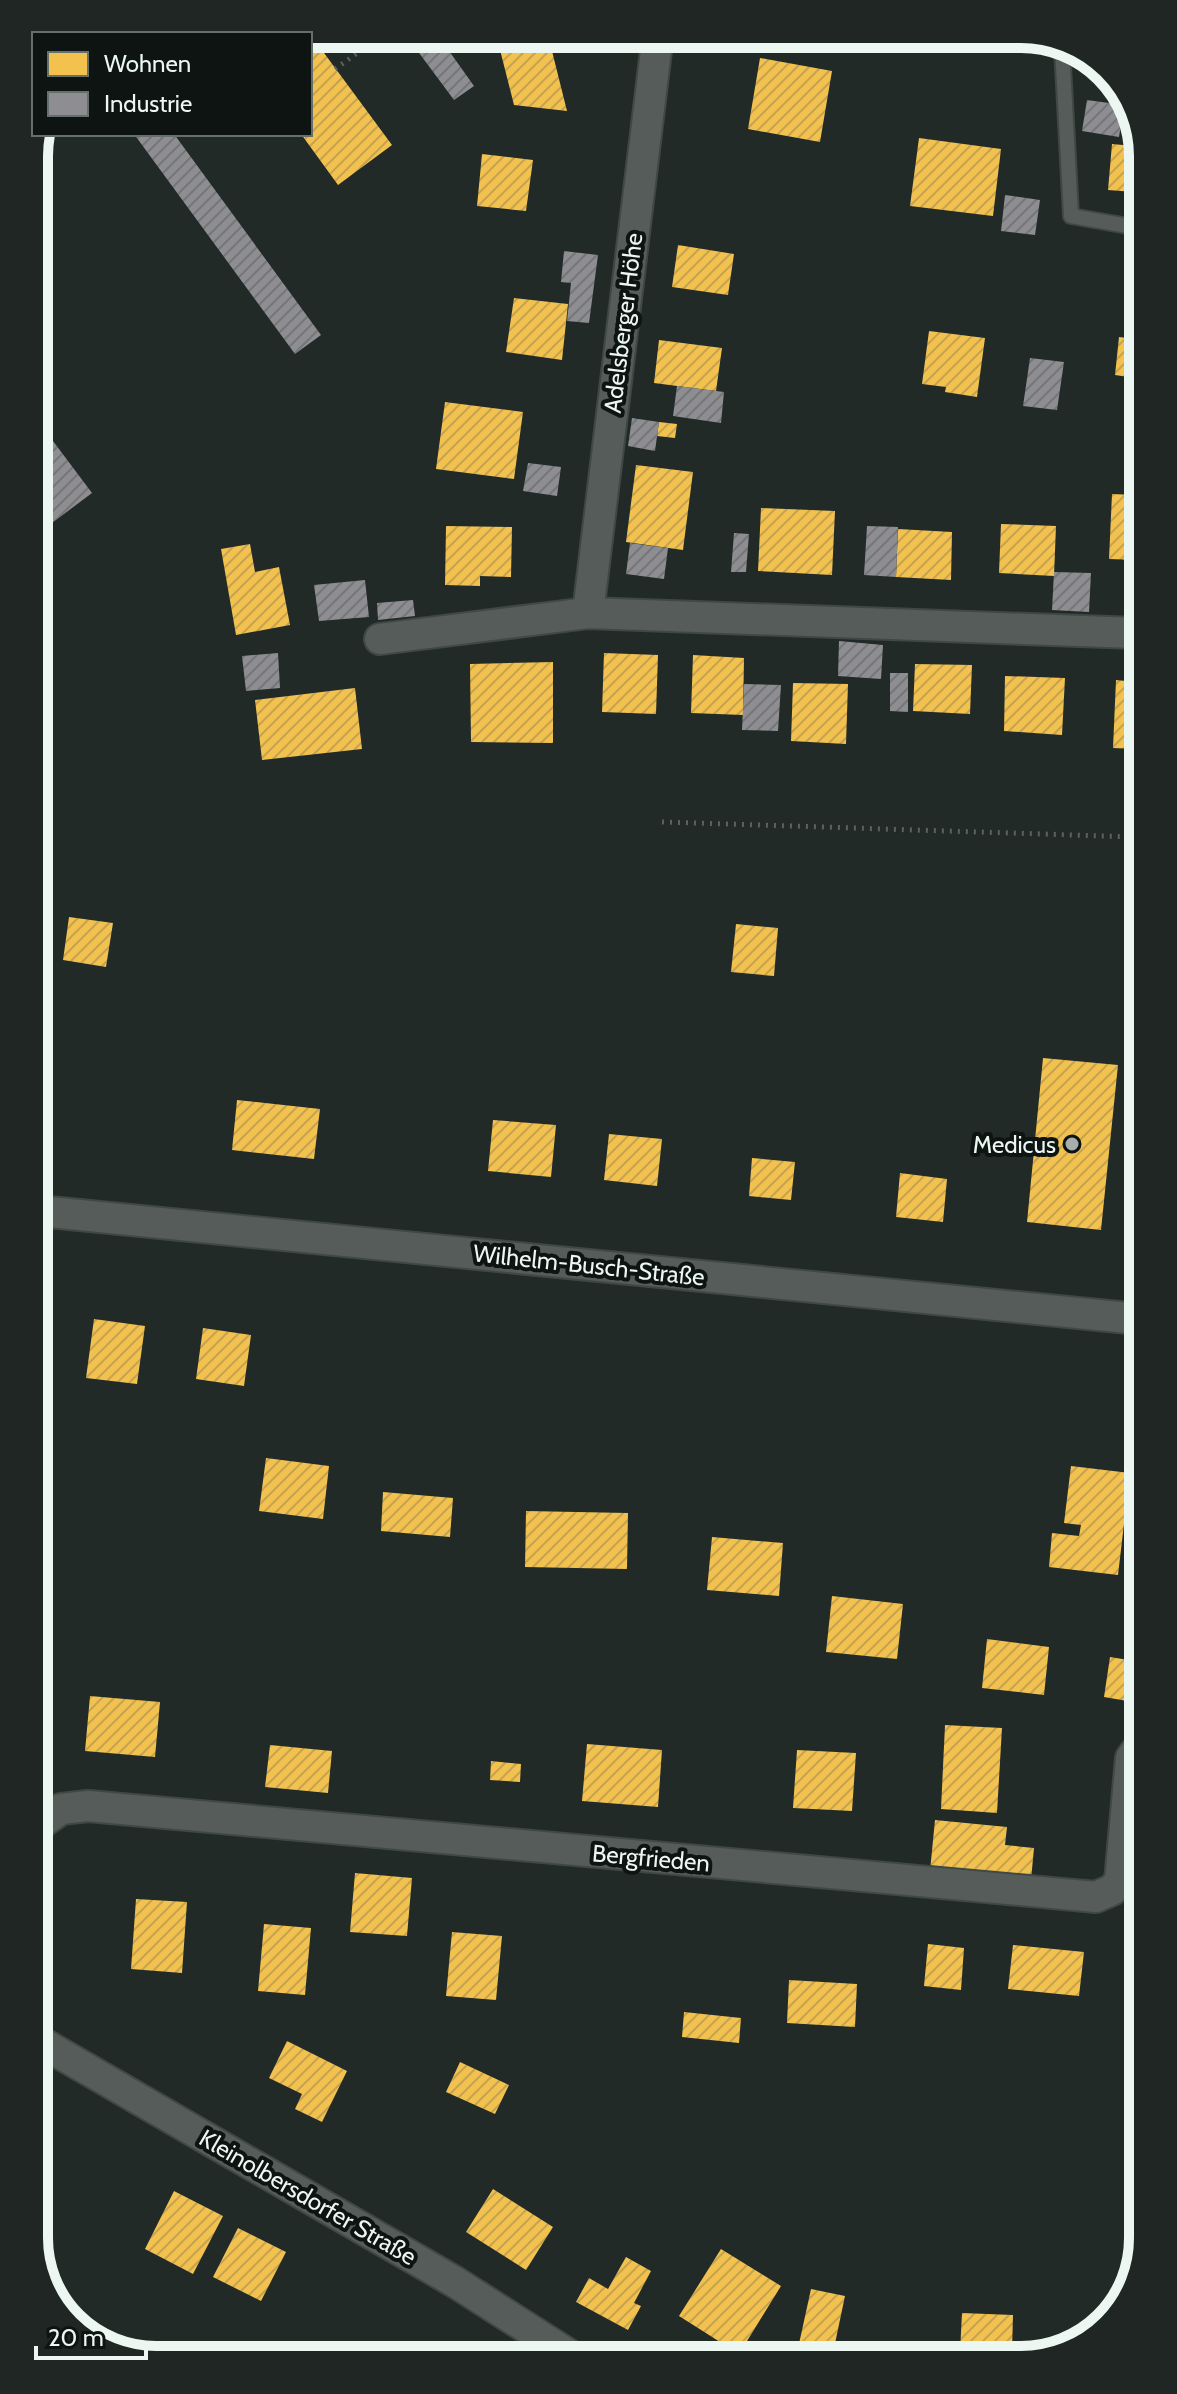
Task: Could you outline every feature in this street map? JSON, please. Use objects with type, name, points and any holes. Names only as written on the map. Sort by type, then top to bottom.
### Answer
[{"type":"street","name":"Adelsberger Höhe","points":[[588,613],[656,48]]},
{"type":"street","points":[[380,639],[588,613],[1129,633]]},
{"type":"street","name":"Wilhelm-Busch-Straße","points":[[48,1212],[1129,1318]]},
{"type":"street","name":"Bergfrieden","points":[[48,1818],[61,1809],[88,1806],[1096,1897],[1112,1890],[1120,1881],[1129,1780]]},
{"type":"street","name":"Kleinolbersdorfer Straße","points":[[48,2046],[455,2282],[555,2346]]},
{"type":"lane","points":[[1063,57],[1071,216],[1129,226]]},
{"type":"path","points":[[335,69],[364,48]]},
{"type":"path","points":[[662,822],[1129,837]]},
{"type":"building: Wohnen","points":[[313,48],[320,48],[392,145],[338,185],[302,136],[312,136]]},
{"type":"building: Wohnen","points":[[500,48],[551,48],[567,111],[514,105]]},
{"type":"building: Wohnen","points":[[760,58],[832,71],[820,142],[748,129]]},
{"type":"building: Wohnen","points":[[919,138],[1001,149],[993,216],[910,206]]},
{"type":"building: Wohnen","points":[[1112,144],[1128,145],[1129,192],[1108,190]]},
{"type":"building: Wohnen","points":[[482,154],[533,160],[526,211],[477,206]]},
{"type":"building: Wohnen","points":[[678,245],[734,254],[728,295],[672,287]]},
{"type":"building: Wohnen","points":[[514,298],[568,304],[562,360],[506,352]]},
{"type":"building: Wohnen","points":[[929,331],[985,338],[977,397],[945,392],[946,387],[922,384]]},
{"type":"building: Wohnen","points":[[1119,337],[1129,338],[1129,377],[1115,375]]},
{"type":"building: Wohnen","points":[[659,340],[722,348],[716,391],[654,383]]},
{"type":"building: Wohnen","points":[[445,402],[523,412],[514,479],[436,469]]},
{"type":"building: Wohnen","points":[[659,422],[677,424],[675,438],[657,436]]},
{"type":"building: Wohnen","points":[[636,465],[693,472],[683,550],[626,542]]},
{"type":"building: Wohnen","points":[[1112,494],[1129,495],[1129,560],[1109,559]]},
{"type":"building: Wohnen","points":[[761,508],[835,511],[832,575],[758,571]]},
{"type":"building: Wohnen","points":[[1001,524],[1056,526],[1054,576],[999,573]]},
{"type":"building: Wohnen","points":[[446,526],[512,527],[511,577],[480,576],[480,586],[445,585]]},
{"type":"building: Wohnen","points":[[898,529],[952,532],[951,580],[896,577]]},
{"type":"building: Wohnen","points":[[250,544],[255,572],[279,567],[290,625],[236,635],[221,549]]},
{"type":"building: Wohnen","points":[[604,653],[658,655],[656,714],[602,712]]},
{"type":"building: Wohnen","points":[[693,655],[744,658],[743,715],[691,713]]},
{"type":"building: Wohnen","points":[[553,662],[553,743],[471,742],[470,664]]},
{"type":"building: Wohnen","points":[[915,664],[972,665],[970,714],[913,711]]},
{"type":"building: Wohnen","points":[[1005,676],[1065,678],[1062,735],[1004,731]]},
{"type":"building: Wohnen","points":[[1116,680],[1129,681],[1129,749],[1113,748]]},
{"type":"building: Wohnen","points":[[793,683],[848,684],[846,744],[791,741]]},
{"type":"building: Wohnen","points":[[355,688],[362,749],[262,760],[255,700]]},
{"type":"building: Wohnen","points":[[69,917],[113,923],[106,967],[63,960]]},
{"type":"building: Wohnen","points":[[736,924],[778,928],[774,976],[731,972]]},
{"type":"building: Wohnen","name":"Medicus","points":[[1043,1058],[1118,1065],[1101,1230],[1027,1222]]},
{"type":"building: Wohnen","points":[[237,1100],[320,1109],[314,1159],[232,1150]]},
{"type":"building: Wohnen","points":[[493,1120],[556,1125],[551,1177],[488,1171]]},
{"type":"building: Wohnen","points":[[609,1134],[662,1139],[657,1186],[604,1180]]},
{"type":"building: Wohnen","points":[[752,1158],[795,1162],[791,1200],[749,1196]]},
{"type":"building: Wohnen","points":[[900,1173],[947,1179],[943,1222],[896,1217]]},
{"type":"building: Wohnen","points":[[94,1319],[145,1326],[137,1384],[86,1378]]},
{"type":"building: Wohnen","points":[[203,1328],[251,1335],[244,1386],[196,1379]]},
{"type":"building: Wohnen","points":[[266,1458],[329,1466],[323,1519],[259,1511]]},
{"type":"building: Wohnen","points":[[1071,1466],[1129,1473],[1118,1575],[1049,1567],[1052,1533],[1079,1536],[1081,1525],[1064,1523]]},
{"type":"building: Wohnen","points":[[383,1492],[453,1498],[450,1537],[381,1531]]},
{"type":"building: Wohnen","points":[[526,1511],[628,1513],[627,1569],[525,1567]]},
{"type":"building: Wohnen","points":[[712,1537],[783,1543],[779,1596],[707,1590]]},
{"type":"building: Wohnen","points":[[832,1596],[903,1604],[897,1659],[826,1652]]},
{"type":"building: Wohnen","points":[[987,1639],[1049,1647],[1044,1695],[982,1688]]},
{"type":"building: Wohnen","points":[[1110,1657],[1129,1660],[1129,1701],[1104,1697]]},
{"type":"building: Wohnen","points":[[90,1696],[160,1702],[155,1757],[85,1751]]},
{"type":"building: Wohnen","points":[[945,1725],[1002,1728],[997,1813],[941,1809]]},
{"type":"building: Wohnen","points":[[587,1744],[662,1750],[658,1807],[582,1801]]},
{"type":"building: Wohnen","points":[[270,1745],[332,1751],[328,1793],[265,1787]]},
{"type":"building: Wohnen","points":[[797,1750],[856,1753],[852,1811],[793,1808]]},
{"type":"building: Wohnen","points":[[491,1761],[521,1764],[520,1782],[490,1780]]},
{"type":"building: Wohnen","points":[[935,1820],[1007,1827],[1005,1845],[1034,1848],[1031,1880],[930,1871]]},
{"type":"building: Wohnen","points":[[355,1873],[412,1878],[407,1936],[350,1932]]},
{"type":"building: Wohnen","points":[[136,1899],[187,1902],[182,1973],[131,1969]]},
{"type":"building: Wohnen","points":[[264,1924],[311,1928],[305,1995],[258,1991]]},
{"type":"building: Wohnen","points":[[452,1932],[502,1936],[496,2000],[446,1996]]},
{"type":"building: Wohnen","points":[[928,1944],[964,1948],[961,1990],[924,1986]]},
{"type":"building: Wohnen","points":[[1013,1945],[1084,1952],[1079,1996],[1008,1989]]},
{"type":"building: Wohnen","points":[[789,1980],[857,1984],[855,2027],[787,2023]]},
{"type":"building: Wohnen","points":[[684,2012],[741,2018],[739,2043],[682,2037]]},
{"type":"building: Wohnen","points":[[287,2041],[347,2071],[322,2122],[295,2109],[302,2094],[269,2078]]},
{"type":"building: Wohnen","points":[[460,2062],[509,2085],[495,2114],[446,2092]]},
{"type":"building: Wohnen","points":[[493,2189],[553,2227],[526,2270],[466,2232]]},
{"type":"building: Wohnen","points":[[174,2191],[223,2216],[193,2274],[145,2249]]},
{"type":"building: Wohnen","points":[[238,2228],[286,2252],[261,2301],[213,2277]]},
{"type":"building: Wohnen","points":[[721,2249],[781,2286],[744,2346],[726,2346],[679,2316]]},
{"type":"building: Wohnen","points":[[626,2257],[651,2271],[634,2303],[641,2306],[628,2330],[576,2302],[589,2278],[608,2289]]},
{"type":"building: Wohnen","points":[[811,2289],[845,2296],[834,2346],[799,2346]]},
{"type":"building: Wohnen","points":[[962,2313],[1013,2315],[1012,2346],[960,2346]]},
{"type":"building: Industrie","points":[[415,48],[447,48],[474,86],[454,100]]},
{"type":"building: Industrie","points":[[1087,100],[1116,104],[1122,118],[1119,137],[1082,131]]},
{"type":"building: Industrie","points":[[135,136],[175,136],[321,335],[295,354]]},
{"type":"building: Industrie","points":[[1005,195],[1040,200],[1035,235],[1001,231]]},
{"type":"building: Industrie","points":[[564,251],[598,255],[589,323],[567,321],[571,283],[561,282]]},
{"type":"building: Industrie","points":[[1030,358],[1064,362],[1057,410],[1023,406]]},
{"type":"building: Industrie","points":[[677,386],[724,392],[721,423],[673,416]]},
{"type":"building: Industrie","points":[[632,418],[659,422],[655,451],[628,446]]},
{"type":"building: Industrie","points":[[48,434],[92,493],[48,526]]},
{"type":"building: Industrie","points":[[528,463],[561,467],[557,496],[523,491]]},
{"type":"building: Industrie","points":[[867,526],[898,527],[896,577],[864,575]]},
{"type":"building: Industrie","points":[[734,533],[749,534],[746,572],[731,572]]},
{"type":"building: Industrie","points":[[630,543],[668,548],[664,579],[626,574]]},
{"type":"building: Industrie","points":[[1054,572],[1091,573],[1089,612],[1052,610]]},
{"type":"building: Industrie","points":[[365,580],[369,617],[319,621],[314,585]]},
{"type":"building: Industrie","points":[[413,600],[415,616],[378,620],[377,603]]},
{"type":"building: Industrie","points":[[839,641],[883,645],[881,679],[838,676]]},
{"type":"building: Industrie","points":[[278,653],[280,688],[246,691],[242,656]]},
{"type":"building: Industrie","points":[[890,673],[908,673],[908,712],[890,711]]},
{"type":"building: Industrie","points":[[744,684],[781,685],[778,731],[742,730]]},
{"type":"place","name":"Medicus","points":[[1072,1144]]}]
